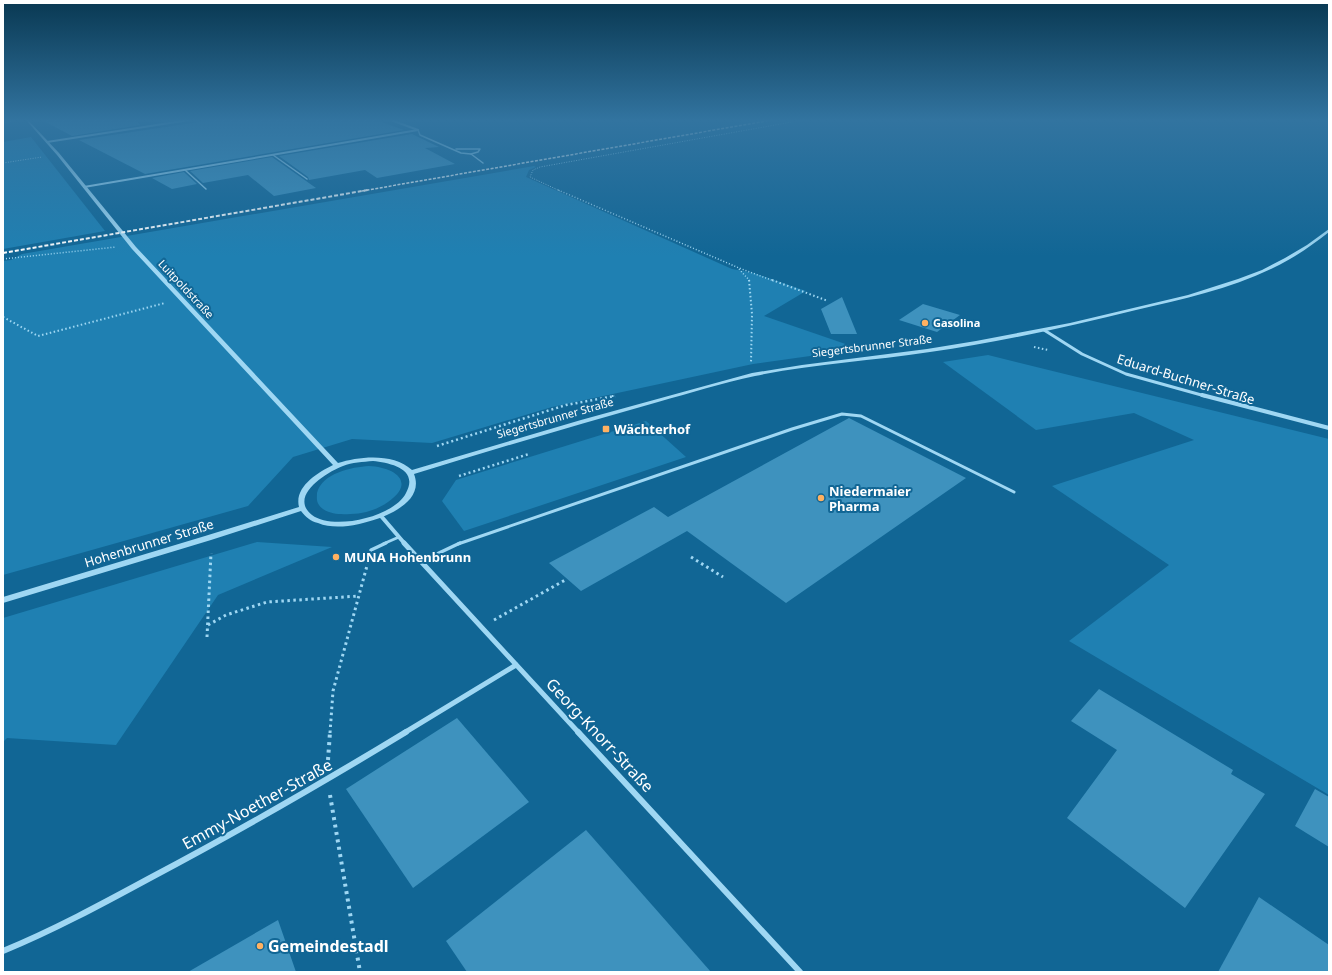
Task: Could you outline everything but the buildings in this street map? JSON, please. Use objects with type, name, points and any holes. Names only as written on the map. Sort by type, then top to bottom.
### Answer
[{"type":"street","name":"Luitpoldstraße","points":[[66,166],[134,248],[337,466]]},
{"type":"street","points":[[84,187],[211,166]]},
{"type":"street","name":"Siegertsbrunner Straße","points":[[410,473],[523,438],[752,375],[793,367],[951,347],[1044,330],[1161,303],[1223,285],[1263,270],[1300,251],[1329,230]]},
{"type":"street","name":"Eduard-Buchner-Straße","points":[[1044,330],[1082,354],[1126,374],[1239,406],[1329,428]]},
{"type":"street","points":[[373,459],[402,465],[410,473],[413,483],[409,495],[398,506],[381,516],[362,522],[342,524],[324,522],[310,516],[302,508],[301,499],[305,489],[312,480],[337,466],[355,461],[373,459]]},
{"type":"street","name":"Hohenbrunner Straße","points":[[3,600],[302,508]]},
{"type":"street","name":"Georg-Knorr-Straße","points":[[381,516],[420,562],[800,972]]},
{"type":"street","name":"Emmy-Noether-Straße","points":[[3,951],[37,937],[204,851],[327,781],[516,665]]},
{"type":"lane","points":[[288,166],[307,179]]},
{"type":"lane","points":[[185,170],[206,189]]},
{"type":"lane","points":[[420,562],[467,540],[792,429],[842,414],[861,416],[1014,492]]},
{"type":"lane","points":[[371,550],[398,537]]},
{"type":"path","points":[[550,166],[533,170],[530,177],[609,213],[739,268],[828,301]]},
{"type":"path","points":[[3,259],[119,246]]},
{"type":"path","points":[[739,268],[750,281],[752,314],[751,366]]},
{"type":"path","points":[[3,317],[38,336],[153,306]]},
{"type":"path","points":[[531,415],[534,419]]},
{"type":"path","points":[[360,972],[327,781],[333,691],[371,550]]},
{"type":"path","points":[[207,637],[211,551]]},
{"type":"path","points":[[691,558],[723,577]]},
{"type":"path","points":[[481,628],[567,579]]},
{"type":"path","points":[[208,625],[226,615],[267,602],[359,596]]},
{"type":"shaded area","points":[[3,166],[53,166],[105,231],[3,249]]},
{"type":"shaded area","points":[[534,166],[536,167],[529,170],[526,177],[732,269],[754,273],[806,291],[764,316],[860,349],[753,364],[552,407],[432,443],[352,439],[293,457],[248,506],[3,575],[3,261],[11,260],[22,254]]},
{"type":"shaded area","points":[[988,355],[1329,439],[1329,795],[1069,641],[1169,565],[1052,486],[1194,440],[1134,413],[1036,430],[943,362]]},
{"type":"shaded area","points":[[646,421],[686,457],[464,531],[442,501],[456,480]]},
{"type":"shaded area","points":[[369,466],[387,469],[399,477],[401,488],[397,495],[377,508],[353,514],[332,513],[323,509],[319,505],[317,493],[325,480],[338,472]]},
{"type":"shaded area","points":[[257,542],[332,547],[218,595],[116,745],[7,738],[3,742],[3,618]]},
{"type":"railway","points":[[362,191],[509,166]]},
{"type":"railway","points":[[3,253],[368,190]]},
{"type":"place","name":"Gasolina","points":[[925,323]]},
{"type":"place","name":"Wächterhof","points":[[606,429]]},
{"type":"place","name":"Niedermaier Pharma","points":[[821,498]]},
{"type":"place","name":"MUNA Hohenbrunn","points":[[336,557]]},
{"type":"place","name":"Gemeindestadl","points":[[260,946]]}]
